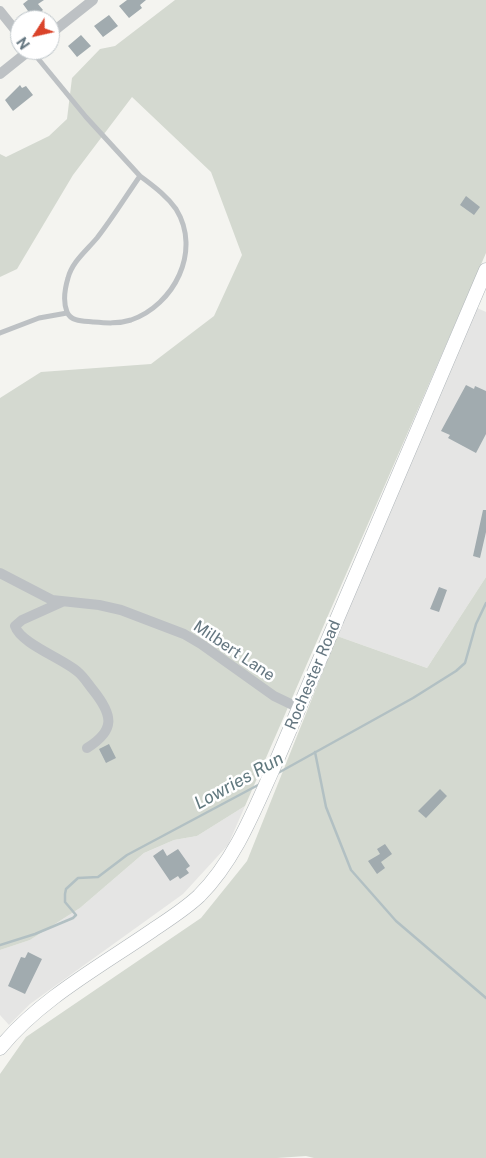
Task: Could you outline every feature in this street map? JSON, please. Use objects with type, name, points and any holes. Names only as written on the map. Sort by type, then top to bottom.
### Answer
[{"type":"street","points":[[60,26],[93,0]]},
{"type":"street","points":[[0,11],[10,24]]},
{"type":"street","points":[[0,74],[18,60]]},
{"type":"street","name":"Rochester Road","points":[[0,1048],[39,1009],[197,897],[221,870],[242,834],[272,772],[486,270]]},
{"type":"street","name":"Milbert Lane","points":[[0,573],[39,595],[63,602],[99,605],[121,610],[170,628],[202,644],[274,696],[299,708]]},
{"type":"street","name":"Milbert Lane","points":[[63,602],[22,620],[15,626],[18,635],[26,642],[45,650],[80,673],[103,703],[108,716],[108,729],[100,740],[87,748]]},
{"type":"lane","points":[[38,60],[86,117],[140,176],[163,193],[177,210],[184,231],[186,257],[179,276],[169,294],[148,313],[117,324],[76,320],[67,313],[65,300],[68,276],[77,260],[97,238],[140,176]]},
{"type":"lane","points":[[0,333],[38,318],[67,313]]},
{"type":"shaded area","points":[[175,0],[486,0],[486,253],[245,806],[197,836],[174,840],[144,853],[80,908],[30,940],[0,950],[0,398],[41,372],[151,364],[214,316],[242,255],[211,172],[132,97],[73,175],[17,269],[0,277],[0,154],[6,157],[49,136],[67,119],[72,78],[100,49],[115,46]]},
{"type":"shaded area","points":[[477,308],[486,312],[486,577],[427,668],[337,636]]},
{"type":"shaded area","points":[[486,577],[486,1158],[314,1158],[306,1156],[277,1158],[0,1158],[0,1074],[26,1037],[201,918],[247,861],[337,636],[427,668]]},
{"type":"shaded area","points":[[245,806],[228,845],[183,894],[30,1004],[9,1025],[0,1015],[0,950],[30,940],[80,908],[144,853],[174,840],[197,836]]},
{"type":"building","points":[[28,0],[44,0],[38,4],[43,10],[27,10],[23,4]]},
{"type":"building","points":[[127,0],[146,0],[140,5],[142,8],[129,18],[119,6]]},
{"type":"building","points":[[109,15],[118,26],[103,37],[94,26]]},
{"type":"building","points":[[81,35],[91,46],[77,57],[68,46]]},
{"type":"building","points":[[20,85],[22,88],[26,86],[33,95],[13,111],[5,100]]},
{"type":"building","points":[[466,196],[480,207],[474,215],[460,205]]},
{"type":"building","points":[[466,385],[474,389],[475,386],[486,391],[486,434],[476,453],[448,438],[450,435],[441,431]]},
{"type":"building","points":[[483,510],[486,510],[486,532],[480,558],[473,556]]},
{"type":"building","points":[[439,587],[447,590],[439,612],[430,609]]},
{"type":"building","points":[[109,744],[116,758],[106,763],[99,749]]},
{"type":"building","points":[[440,789],[447,796],[426,818],[418,811]]},
{"type":"building","points":[[385,844],[392,854],[381,862],[385,868],[377,874],[368,861],[380,854],[377,849]]},
{"type":"building","points":[[163,849],[167,856],[178,849],[190,866],[186,869],[189,873],[180,879],[178,876],[170,881],[153,856]]},
{"type":"building","points":[[28,952],[42,959],[25,994],[8,986],[21,957],[25,958]]},
{"type":"waterway","name":"Lowries Run","points":[[278,773],[413,698],[456,671],[465,663],[476,624],[486,603]]},
{"type":"waterway","points":[[315,752],[326,807],[351,870],[396,921],[486,998]]},
{"type":"waterway","name":"Lowries Run","points":[[0,945],[35,934],[73,918],[76,915],[65,902],[65,894],[66,889],[78,878],[98,877],[127,855],[260,784]]}]
